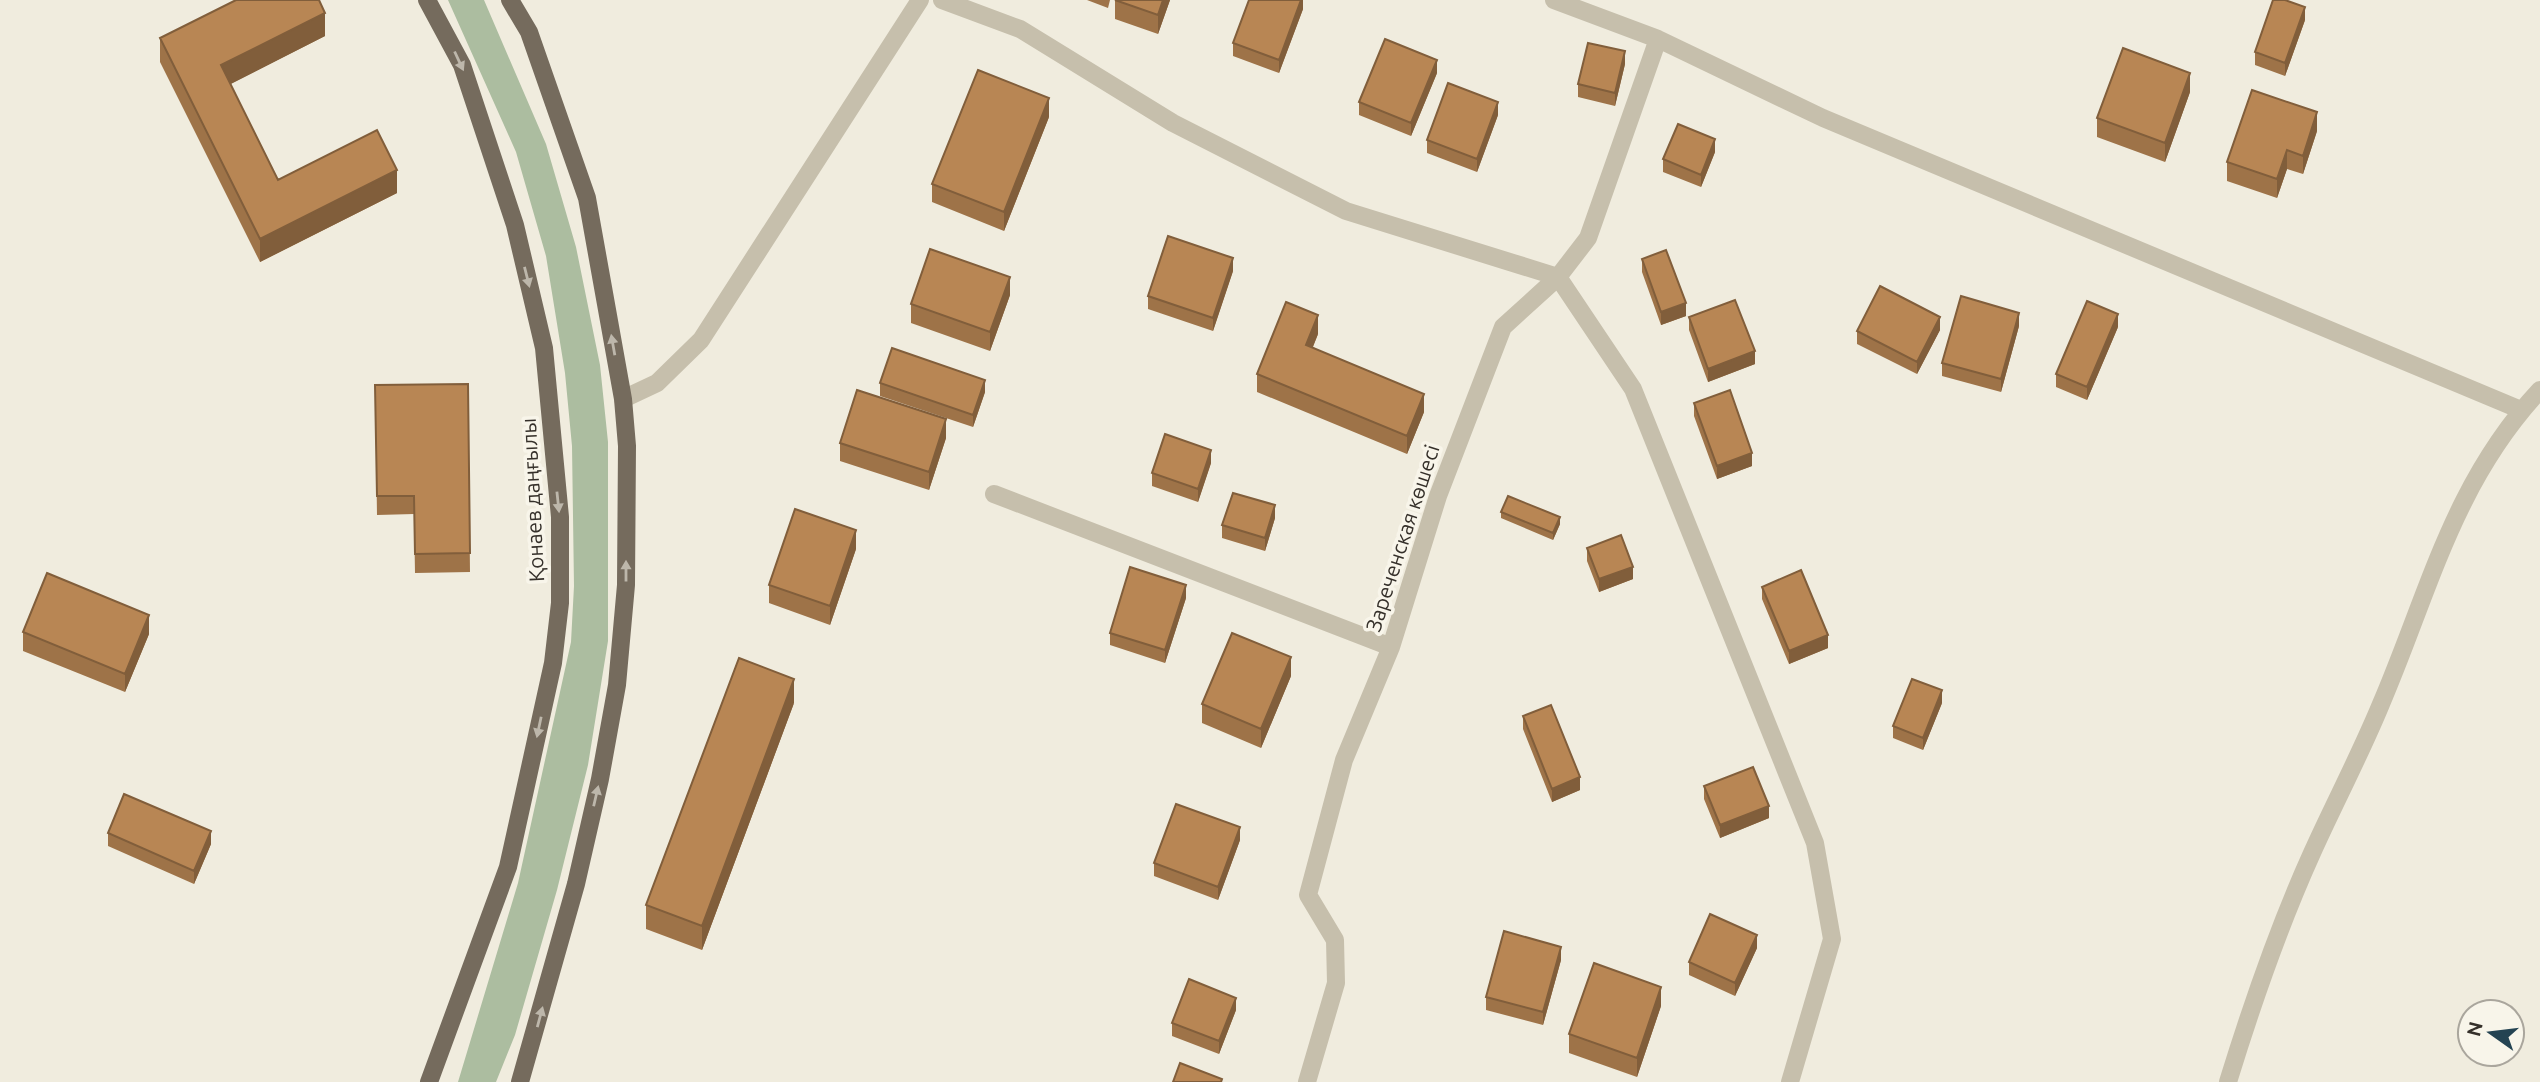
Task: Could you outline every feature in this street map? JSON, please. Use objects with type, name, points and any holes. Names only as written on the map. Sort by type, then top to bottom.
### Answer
[{"type":"main road","name":"Қонаев даңғылы","points":[[427,0],[462,65],[514,225],[544,348],[560,517],[560,590],[553,663],[508,867],[429,1082]]},
{"type":"main road","points":[[510,0],[529,32],[587,198],[623,399],[627,446],[626,585],[617,685],[600,779],[576,884],[520,1082]]},
{"type":"street","points":[[623,399],[657,383],[701,340],[920,0]]},
{"type":"street","points":[[942,0],[1020,29],[1173,123],[1346,211],[1558,278],[1633,389],[1815,843],[1832,939],[1790,1082]]},
{"type":"street","points":[[1554,0],[1658,38],[1823,118],[2521,410]]},
{"type":"street","name":"Зареченская көшесі","points":[[1307,1082],[1336,983],[1335,940],[1308,895],[1344,760],[1391,647],[1437,496],[1503,327],[1558,278],[1588,239],[1658,38]]},
{"type":"street","points":[[2228,1082],[2259,982],[2311,855],[2382,703],[2435,558],[2480,470],[2521,410],[2540,390]]},
{"type":"street","points":[[994,494],[1391,647]]},
{"type":"green space","points":[[448,0],[484,0],[546,144],[576,247],[600,365],[608,442],[608,641],[588,765],[557,890],[515,1035],[496,1082],[458,1082],[518,883],[571,642],[574,586],[572,446],[565,373],[546,256],[516,152]]},
{"type":"building","points":[[236,0],[319,0],[325,13],[221,65],[278,180],[377,130],[397,170],[260,239],[160,38]]},
{"type":"building","points":[[1115,0],[1163,0],[1158,15]]},
{"type":"building","points":[[1249,0],[1301,0],[1279,60],[1233,43]]},
{"type":"building","points":[[2273,0],[2285,0],[2305,7],[2285,63],[2255,52]]},
{"type":"building","points":[[1385,39],[1437,60],[1411,123],[1359,102]]},
{"type":"building","points":[[1588,43],[1625,51],[1615,93],[1578,84]]},
{"type":"building","points":[[2123,48],[2190,73],[2165,143],[2097,118]]},
{"type":"building","points":[[978,70],[1049,98],[1004,212],[932,184]]},
{"type":"building","points":[[1448,83],[1498,102],[1477,159],[1427,140]]},
{"type":"building","points":[[2252,90],[2317,112],[2303,156],[2287,150],[2277,179],[2227,162]]},
{"type":"building","points":[[1678,124],[1715,139],[1701,175],[1663,159]]},
{"type":"building","points":[[1168,236],[1233,258],[1213,318],[1148,296]]},
{"type":"building","points":[[930,249],[1010,277],[990,332],[911,304]]},
{"type":"building","points":[[1666,250],[1686,303],[1661,312],[1642,259]]},
{"type":"building","points":[[1880,286],[1940,317],[1917,362],[1857,331]]},
{"type":"building","points":[[1961,296],[2019,313],[2001,379],[1942,363]]},
{"type":"building","points":[[1735,300],[1755,351],[1708,369],[1689,317]]},
{"type":"building","points":[[2087,301],[2118,314],[2087,387],[2056,374]]},
{"type":"building","points":[[1286,302],[1318,315],[1306,345],[1424,394],[1407,436],[1257,374]]},
{"type":"building","points":[[892,348],[985,380],[973,415],[880,383]]},
{"type":"building","points":[[468,384],[470,553],[415,554],[414,496],[377,496],[375,385]]},
{"type":"building","points":[[857,390],[946,419],[929,472],[840,443]]},
{"type":"building","points":[[1730,390],[1752,453],[1717,466],[1694,403]]},
{"type":"building","points":[[1165,434],[1211,450],[1198,489],[1152,473]]},
{"type":"building","points":[[1233,493],[1275,505],[1265,538],[1222,525]]},
{"type":"building","points":[[1508,496],[1560,517],[1553,533],[1501,512]]},
{"type":"building","points":[[795,509],[856,530],[830,606],[769,585]]},
{"type":"building","points":[[1621,535],[1633,567],[1599,579],[1587,548]]},
{"type":"building","points":[[1130,567],[1186,585],[1165,650],[1110,633]]},
{"type":"building","points":[[1801,570],[1828,635],[1789,651],[1762,587]]},
{"type":"building","points":[[47,573],[149,615],[125,674],[23,632]]},
{"type":"building","points":[[1232,633],[1291,657],[1261,729],[1202,704]]},
{"type":"building","points":[[739,658],[794,679],[702,926],[646,905]]},
{"type":"building","points":[[1912,679],[1942,690],[1923,738],[1893,726]]},
{"type":"building","points":[[1551,705],[1580,777],[1552,789],[1523,716]]},
{"type":"building","points":[[1753,767],[1769,806],[1720,825],[1704,786]]},
{"type":"building","points":[[124,794],[211,831],[194,871],[108,833]]},
{"type":"building","points":[[1176,804],[1240,827],[1218,887],[1154,863]]},
{"type":"building","points":[[1710,914],[1757,935],[1735,983],[1689,962]]},
{"type":"building","points":[[1504,931],[1561,947],[1543,1012],[1486,997]]},
{"type":"building","points":[[1594,963],[1661,987],[1637,1058],[1569,1034]]},
{"type":"building","points":[[1189,979],[1236,998],[1219,1041],[1172,1023]]},
{"type":"building","points":[[1180,1063],[1222,1079],[1221,1082],[1173,1082]]}]
